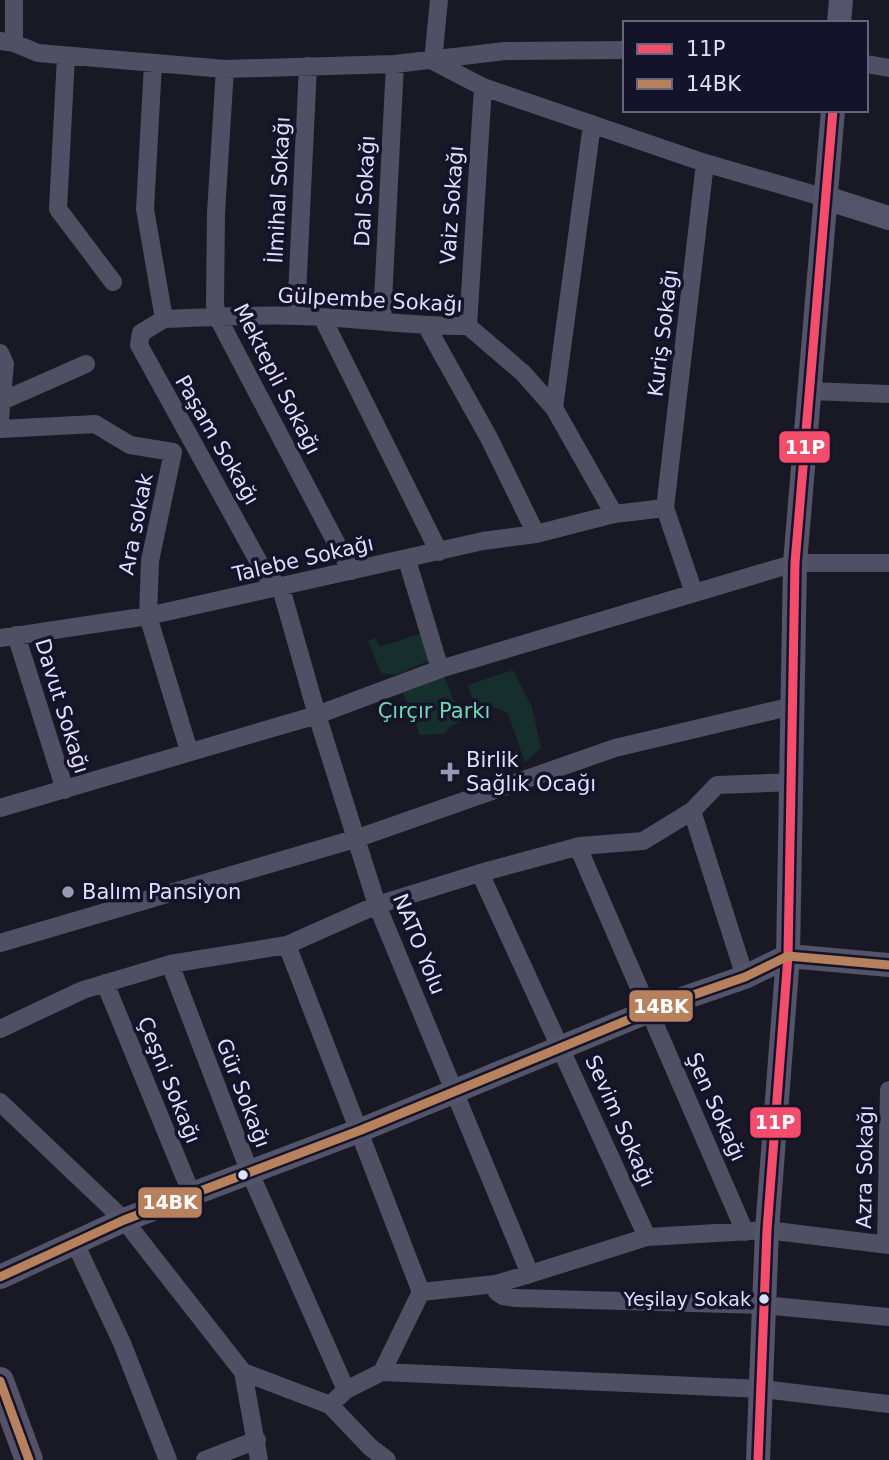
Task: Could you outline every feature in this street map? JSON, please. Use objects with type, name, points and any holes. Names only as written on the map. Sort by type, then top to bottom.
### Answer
[{"type":"main road","points":[[839,21],[841,0]]},
{"type":"main road","points":[[758,1460],[763,1305],[756,1231],[788,956],[795,563],[832,112]]},
{"type":"main road","points":[[826,198],[889,218]]},
{"type":"main road","points":[[0,1277],[124,1220],[361,1130],[649,1010],[746,977],[788,956],[889,965]]},
{"type":"main road","points":[[0,1381],[29,1460]]},
{"type":"main road","points":[[0,1435],[9,1460]]},
{"type":"street","points":[[14,0],[7,42],[38,53],[153,64],[225,69],[395,64],[505,51],[623,50]]},
{"type":"street","points":[[433,61],[439,0]]},
{"type":"street","points":[[66,56],[58,209],[113,282]]},
{"type":"street","points":[[433,61],[483,87],[705,163],[826,198]]},
{"type":"street","points":[[153,64],[145,209],[164,319]]},
{"type":"street","name":"Dal Sokağı","points":[[382,320],[395,64]]},
{"type":"street","points":[[868,64],[889,68]]},
{"type":"street","name":"İlmihal Sokağı","points":[[296,316],[308,66]]},
{"type":"street","name":"Mektepli Sokağı","points":[[225,69],[214,276],[218,318],[351,571]]},
{"type":"street","name":"Vaiz Sokağı","points":[[468,326],[483,87]]},
{"type":"street","points":[[554,408],[592,124]]},
{"type":"street","name":"Kuriş Sokağı","points":[[665,508],[705,163]]},
{"type":"street","name":"Gülpembe Sokağı","points":[[164,319],[296,316],[382,320],[427,327],[468,326],[523,373],[554,408],[614,514]]},
{"type":"street","points":[[322,317],[439,552]]},
{"type":"street","name":"Paşam Sokağı","points":[[164,319],[141,333],[139,345],[266,575],[281,588]]},
{"type":"street","points":[[427,327],[489,439],[536,534]]},
{"type":"street","points":[[0,354],[5,363],[0,419]]},
{"type":"street","points":[[2,401],[86,364]]},
{"type":"street","points":[[809,391],[889,394]]},
{"type":"street","name":"Ara sokak","points":[[0,429],[95,424],[130,445],[173,452],[150,561],[149,617],[188,751]]},
{"type":"street","points":[[173,452],[191,440]]},
{"type":"street","points":[[665,508],[694,593]]},
{"type":"street","name":"Talebe Sokağı","points":[[8,637],[149,617],[483,541],[536,534],[614,514],[665,508]]},
{"type":"street","points":[[407,560],[440,669]]},
{"type":"street","points":[[0,808],[317,715],[440,669],[795,563],[889,563]]},
{"type":"street","name":"NATO Yolu","points":[[281,588],[317,715],[377,905],[530,1274]]},
{"type":"street","name":"Davut Sokağı","points":[[8,637],[65,790]]},
{"type":"street","points":[[0,943],[358,838],[615,748],[793,706]]},
{"type":"street","points":[[0,1029],[104,983],[170,964],[287,945],[377,905],[480,873],[578,847],[643,841],[692,811],[717,785],[793,782]]},
{"type":"street","points":[[692,811],[746,977]]},
{"type":"street","name":"Şen Sokağı","points":[[578,847],[649,1010],[756,1231]]},
{"type":"street","name":"Sevim Sokağı","points":[[480,873],[647,1237]]},
{"type":"street","points":[[287,945],[361,1130],[421,1292],[382,1372]]},
{"type":"street","name":"Gür Sokağı","points":[[170,964],[250,1173],[346,1390]]},
{"type":"street","name":"Çeşni Sokağı","points":[[104,983],[192,1195]]},
{"type":"street","name":"Azra Sokağı","points":[[888,1245],[889,1090]]},
{"type":"street","points":[[0,1102],[124,1220],[243,1372],[259,1460]]},
{"type":"street","points":[[421,1292],[496,1284],[647,1237],[756,1231],[888,1245]]},
{"type":"street","points":[[75,1242],[122,1343],[168,1460]]},
{"type":"street","points":[[496,1284],[497,1292],[503,1296],[763,1305],[889,1317]]},
{"type":"street","points":[[243,1372],[330,1405],[370,1454],[387,1460]]},
{"type":"street","points":[[330,1405],[346,1390],[382,1372],[762,1390],[889,1404]]},
{"type":"street","points":[[205,1460],[257,1440]]},
{"type":"green space","points":[[424,632],[432,659],[396,675],[381,673],[368,641],[376,638],[380,647]]},
{"type":"green space","points":[[513,670],[532,707],[541,748],[525,763],[508,713],[493,707],[475,706],[468,685]]},
{"type":"green space","name":"Çırçır Parkı","points":[[444,675],[461,721],[448,728],[445,734],[420,735],[403,693]]},
{"type":"transit line","name":"11P","points":[[758,1460],[767,1230],[788,956],[795,563],[833,112]]},
{"type":"transit line","name":"14BK","points":[[0,1277],[124,1220],[361,1130],[664,1005],[745,977],[788,956],[889,965]]},
{"type":"transit line","name":"14BK","points":[[0,1381],[29,1460]]},
{"type":"place","name":"Birlik Sağlık Ocağı","points":[[450,772]]},
{"type":"place","name":"Balım Pansiyon","points":[[68,892]]},
{"type":"place","name":"Yeşilay Sokak","points":[[764,1299]]}]
